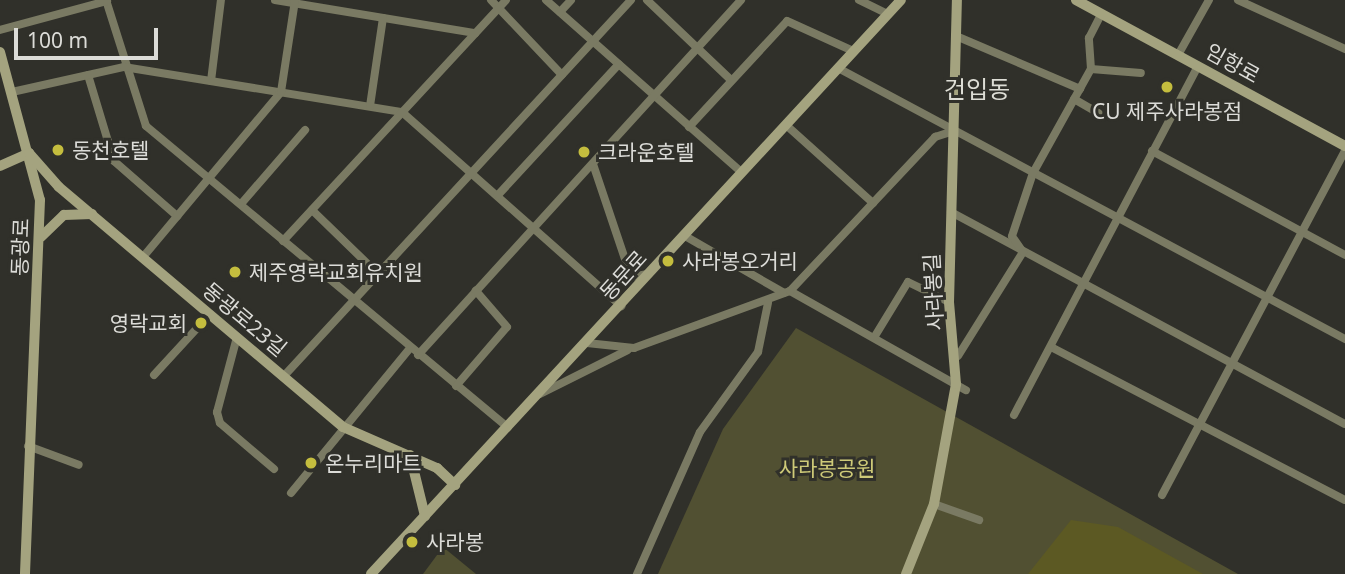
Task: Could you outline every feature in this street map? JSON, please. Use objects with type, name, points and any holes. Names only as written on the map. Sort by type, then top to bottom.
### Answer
[{"type":"main road","name":"동문로","points":[[371,574],[901,0]]},
{"type":"main road","name":"사라봉길","points":[[906,574],[934,504],[961,387],[949,302],[957,0]]},
{"type":"main road","name":"임항로","points":[[1076,0],[1345,149]]},
{"type":"main road","name":"동광로","points":[[0,52],[29,153],[41,237],[25,574]]},
{"type":"main road","points":[[0,166],[29,153]]},
{"type":"main road","name":"동광로23길","points":[[29,153],[92,214],[343,427],[410,455],[455,485]]},
{"type":"main road","points":[[41,237],[64,215],[92,214]]},
{"type":"main road","points":[[410,455],[425,516]]},
{"type":"street","points":[[211,81],[221,0]]},
{"type":"street","points":[[275,0],[475,33]]},
{"type":"street","points":[[317,7],[325,0]]},
{"type":"street","points":[[491,0],[497,10],[562,75]]},
{"type":"street","points":[[283,241],[506,0]]},
{"type":"street","points":[[546,0],[742,173]]},
{"type":"street","points":[[559,12],[571,0]]},
{"type":"street","points":[[283,377],[631,0]]},
{"type":"street","points":[[647,0],[731,80]]},
{"type":"street","points":[[418,355],[741,0]]},
{"type":"street","points":[[859,0],[888,14]]},
{"type":"street","points":[[1178,55],[1209,0]]},
{"type":"street","points":[[1238,0],[1345,49]]},
{"type":"street","points":[[0,30],[106,1],[124,67],[146,126],[206,179],[241,204],[508,428]]},
{"type":"street","points":[[143,257],[281,92],[295,2]]},
{"type":"street","points":[[1023,252],[1012,236],[1033,173],[1091,69],[1089,38],[1101,14]]},
{"type":"street","points":[[370,107],[383,18]]},
{"type":"street","points":[[690,127],[787,21],[853,51]]},
{"type":"street","points":[[956,36],[1080,89]]},
{"type":"street","points":[[498,195],[619,64]]},
{"type":"street","points":[[1014,415],[1198,66]]},
{"type":"street","points":[[12,92],[124,67],[402,112],[535,226],[621,306]]},
{"type":"street","points":[[838,68],[1345,339]]},
{"type":"street","points":[[1091,69],[1141,73]]},
{"type":"street","points":[[88,75],[114,161],[177,216]]},
{"type":"street","points":[[1074,99],[1098,113]]},
{"type":"street","points":[[786,125],[873,203]]},
{"type":"street","points":[[241,204],[305,130]]},
{"type":"street","points":[[540,394],[634,348],[768,303],[787,292],[935,137],[953,131]]},
{"type":"street","points":[[1162,495],[1345,149]]},
{"type":"street","points":[[1152,151],[1345,255]]},
{"type":"street","points":[[593,164],[631,278],[651,273]]},
{"type":"street","points":[[312,210],[378,274]]},
{"type":"street","points":[[951,212],[1345,424]]},
{"type":"street","points":[[684,236],[875,336],[961,387]]},
{"type":"street","points":[[958,356],[1023,252]]},
{"type":"street","points":[[875,336],[908,282],[949,302]]},
{"type":"street","points":[[456,386],[508,327],[476,291]]},
{"type":"street","points":[[637,574],[700,432],[758,352],[768,303]]},
{"type":"street","points":[[154,375],[210,314]]},
{"type":"street","points":[[237,337],[217,412],[220,423],[274,469]]},
{"type":"street","points":[[587,343],[634,348]]},
{"type":"street","points":[[1051,347],[1345,500]]},
{"type":"street","points":[[291,493],[410,348]]},
{"type":"street","points":[[29,446],[79,465]]},
{"type":"street","points":[[934,504],[979,520]]},
{"type":"green space","name":"사라봉공원","points":[[796,328],[1238,574],[658,574],[723,429]]},
{"type":"green space","points":[[443,547],[476,574],[423,574]]},
{"type":"shaded area","points":[[1071,520],[1118,527],[1203,574],[1028,574]]},
{"type":"place","name":"CU 제주사라봉점","points":[[1167,87]]},
{"type":"place","name":"동천호텔","points":[[58,150]]},
{"type":"place","name":"크라운호텔","points":[[584,152]]},
{"type":"place","name":"사라봉오거리","points":[[668,261]]},
{"type":"place","name":"제주영락교회유치원","points":[[235,272]]},
{"type":"place","name":"영락교회","points":[[201,323]]},
{"type":"place","name":"온누리마트","points":[[311,463]]},
{"type":"place","name":"사라봉","points":[[412,542]]},
{"type":"district","name":"건입동","points":[[977,89]]}]
